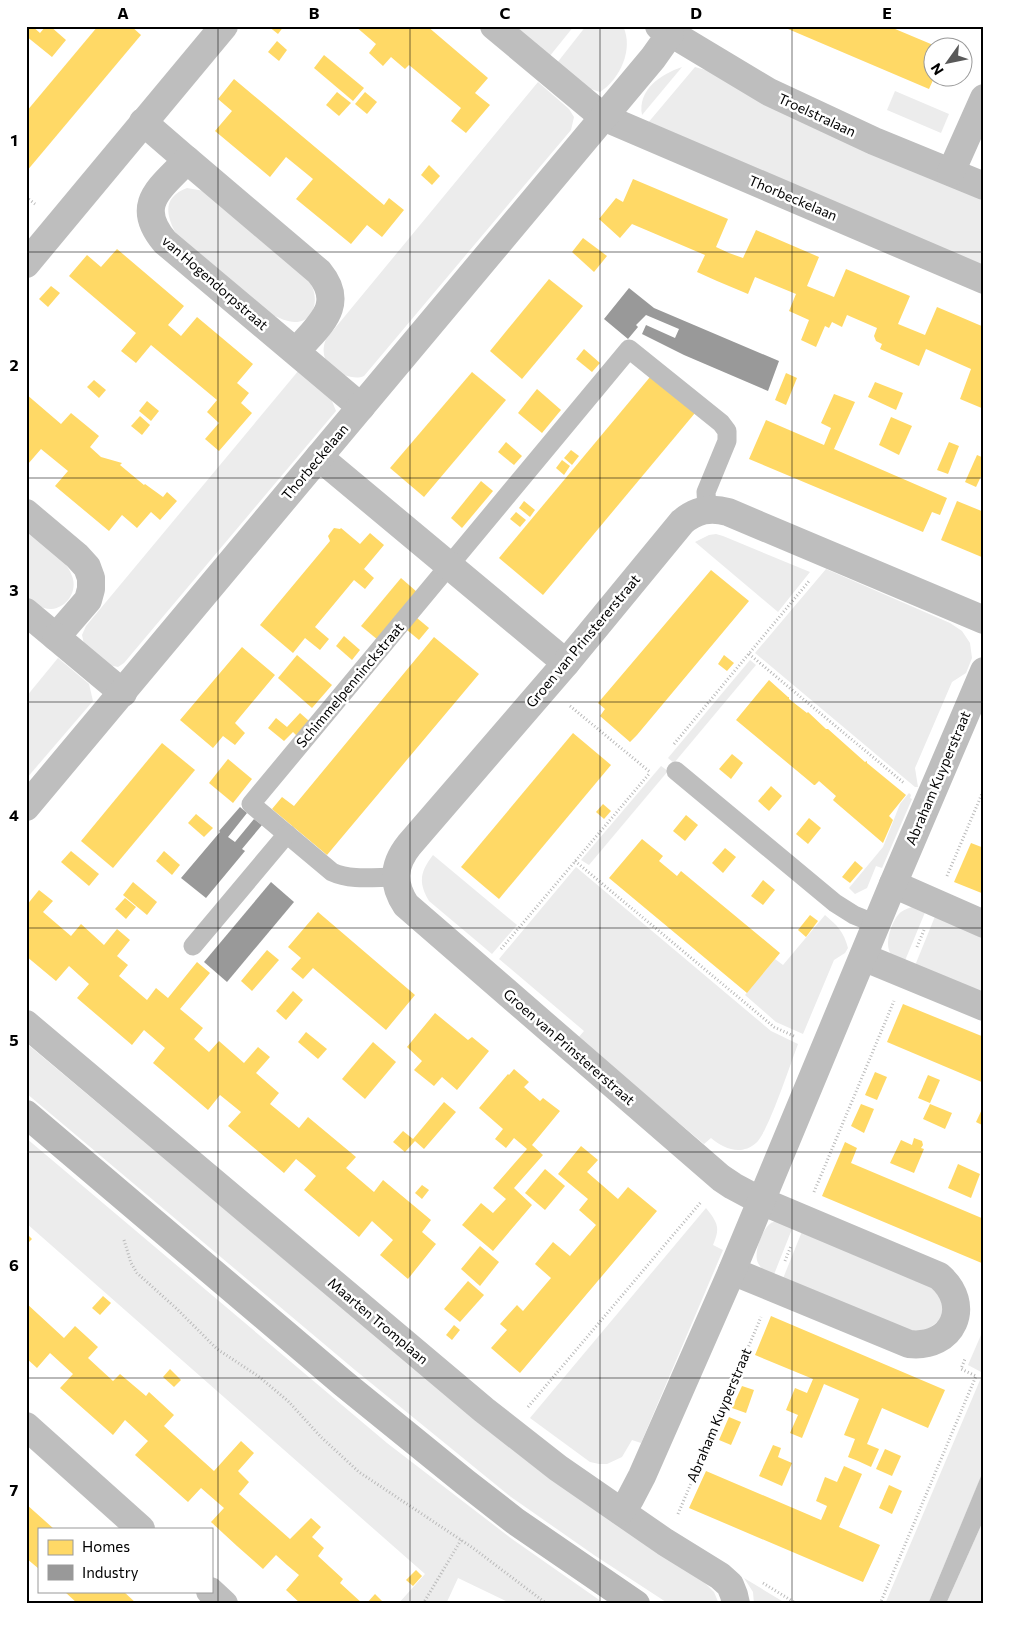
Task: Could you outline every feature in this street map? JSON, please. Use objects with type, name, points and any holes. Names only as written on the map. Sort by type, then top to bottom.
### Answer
[{"type":"street","points":[[26,264],[224,26]]},
{"type":"street","points":[[494,26],[603,117]]},
{"type":"street","name":"Thorbeckelaan","points":[[26,807],[362,408],[653,58],[665,30]]},
{"type":"street","name":"Troelstralaan","points":[[665,30],[769,92],[874,141],[984,186]]},
{"type":"street","points":[[951,172],[984,98]]},
{"type":"street","name":"Thorbeckelaan","points":[[603,117],[984,280]]},
{"type":"street","points":[[143,122],[319,272],[326,281],[331,303],[328,315],[296,352]]},
{"type":"street","name":"van Hogendorpstraat","points":[[187,160],[153,197],[150,208],[151,219],[156,232],[165,242],[362,408]]},
{"type":"street","points":[[319,457],[566,663]]},
{"type":"street","points":[[707,509],[728,512],[984,620]]},
{"type":"street","name":"Groen van Prinstererstraat","points":[[707,509],[693,514],[682,522],[546,687],[409,845],[399,860],[396,877],[400,896],[415,914],[721,1178],[739,1190],[761,1200]]},
{"type":"street","points":[[26,513],[88,567],[91,578],[88,600],[56,637]]},
{"type":"street","points":[[26,612],[123,693]]},
{"type":"street","name":"Abraham Kuyperstraat","points":[[620,1511],[633,1494],[642,1476],[732,1271],[876,924],[984,671]]},
{"type":"street","points":[[893,884],[984,924]]},
{"type":"street","points":[[863,957],[984,1006]]},
{"type":"street","name":"Maarten Tromplaan","points":[[26,1024],[461,1392],[558,1468],[666,1542],[720,1576],[730,1585],[736,1604]]},
{"type":"street","points":[[26,1114],[343,1383],[465,1482],[515,1521],[636,1604]]},
{"type":"street","points":[[732,1271],[909,1344],[926,1345],[933,1342],[946,1334],[954,1322],[956,1308],[954,1293],[940,1276],[761,1200]]},
{"type":"street","points":[[26,1426],[140,1528]]},
{"type":"street","points":[[211,1592],[224,1604]]},
{"type":"lane","name":"Schimmelpenninckstraat","points":[[287,834],[251,804],[629,349],[721,422],[727,431],[727,441],[706,492],[707,509]]},
{"type":"lane","points":[[676,771],[835,903],[854,915],[876,924]]},
{"type":"lane","points":[[193,946],[287,834],[332,872],[340,876],[396,877]]},
{"type":"path","points":[[749,654],[915,792],[930,798]]},
{"type":"path","points":[[546,687],[650,772]]},
{"type":"path","name":"Abraham Kuyperstraat","points":[[666,1542],[984,789]]},
{"type":"path","points":[[575,861],[774,1027],[824,1049]]},
{"type":"path","points":[[509,1430],[721,1178]]},
{"type":"path","points":[[124,1240],[131,1262],[137,1273],[177,1308],[217,1349],[258,1376],[288,1401],[321,1437],[359,1472],[461,1540],[547,1604]]},
{"type":"path","points":[[880,1604],[976,1376],[961,1369],[968,1351]]},
{"type":"path","points":[[423,1604],[461,1540]]},
{"type":"shaded area","points":[[513,26],[574,26],[549,57]]},
{"type":"shaded area","points":[[586,26],[623,26],[626,35],[626,54],[623,63],[614,79],[600,92],[585,87],[557,63]]},
{"type":"shaded area","points":[[682,67],[642,115],[641,106],[643,98],[652,84],[666,74]]},
{"type":"shaded area","points":[[695,67],[709,71],[924,175],[984,200],[984,268],[647,124]]},
{"type":"shaded area","points":[[538,82],[569,109],[574,117],[571,130],[364,376],[356,378],[344,375],[333,369],[324,356],[326,339]]},
{"type":"shaded area","points":[[895,91],[949,114],[941,133],[887,110]]},
{"type":"shaded area","points":[[187,188],[204,191],[304,271],[311,284],[315,300],[313,311],[306,319],[295,322],[286,321],[272,315],[175,232],[168,212],[170,201],[179,192]]},
{"type":"shaded area","points":[[299,370],[330,396],[336,411],[124,663],[118,667],[109,665],[84,644],[82,635],[86,626]]},
{"type":"shaded area","points":[[26,530],[59,556],[69,569],[74,587],[70,598],[62,606],[51,609],[44,608],[26,599]]},
{"type":"shaded area","points":[[716,534],[810,572],[778,612],[695,542],[709,535]]},
{"type":"shaded area","points":[[826,569],[950,623],[962,631],[970,643],[972,658],[966,673],[952,682],[915,768],[918,787],[915,787],[755,653]]},
{"type":"shaded area","points":[[58,658],[89,684],[93,701],[26,779],[26,697]]},
{"type":"shaded area","points":[[750,660],[756,665],[674,763],[668,758]]},
{"type":"shaded area","points":[[661,766],[668,771],[589,865],[581,860]]},
{"type":"shaded area","points":[[909,793],[912,799],[882,868],[876,866],[867,888],[855,894],[849,888],[883,847],[900,804]]},
{"type":"shaded area","points":[[433,855],[517,925],[492,954],[429,901],[423,888],[422,877],[425,867]]},
{"type":"shaded area","points":[[576,867],[771,1031],[798,1044],[767,1126],[761,1137],[750,1147],[733,1150],[711,1138],[704,1144],[578,1038],[584,1031],[499,959]]},
{"type":"shaded area","points":[[912,907],[926,910],[904,963],[891,954],[888,940],[893,923],[898,915]]},
{"type":"shaded area","points":[[936,914],[984,934],[984,996],[914,968]]},
{"type":"shaded area","points":[[825,915],[840,929],[848,948],[845,953],[834,960],[803,1034],[776,1022],[745,995],[775,959],[783,965]]},
{"type":"shaded area","points":[[26,1043],[477,1421],[671,1561],[705,1583],[714,1592],[719,1604],[669,1604],[511,1497],[355,1370],[26,1093]]},
{"type":"shaded area","points":[[26,1138],[387,1443],[512,1539],[605,1604],[512,1604],[458,1578],[446,1604],[398,1604],[425,1574],[26,1223]]},
{"type":"shaded area","points":[[706,1208],[717,1225],[717,1234],[713,1245],[723,1250],[641,1443],[632,1440],[622,1457],[607,1464],[590,1462],[530,1418]]},
{"type":"shaded area","points":[[778,1220],[794,1224],[773,1277],[759,1265],[757,1254],[759,1242],[764,1231],[771,1223]]},
{"type":"shaded area","points":[[803,1229],[941,1292],[944,1317],[921,1334],[782,1281]]},
{"type":"shaded area","points":[[984,1328],[984,1470],[928,1604],[885,1604],[983,1373],[968,1365]]},
{"type":"shaded area","points":[[984,1469],[984,1519],[946,1604],[928,1604]]},
{"type":"shaded area","points":[[984,1519],[984,1604],[946,1604]]},
{"type":"shaded area","points":[[744,1578],[787,1604],[754,1604],[753,1592]]},
{"type":"building: Homes","points":[[28,26],[32,26],[40,33],[46,26],[50,26],[66,40],[52,57],[26,36]]},
{"type":"building: Homes","points":[[98,26],[131,26],[141,35],[26,172],[26,112]]},
{"type":"building: Homes","points":[[268,26],[284,26],[278,34]]},
{"type":"building: Homes","points":[[355,26],[427,26],[488,78],[475,93],[490,105],[466,133],[451,121],[461,108],[409,65],[405,69],[391,57],[383,66],[369,53],[376,44]]},
{"type":"building: Homes","points":[[781,26],[888,26],[922,40],[922,86]]},
{"type":"building: Homes","points":[[277,41],[287,50],[279,61],[268,52]]},
{"type":"building: Homes","points":[[324,55],[364,88],[353,101],[314,68]]},
{"type":"building: Homes","points":[[234,79],[384,205],[389,198],[404,210],[382,237],[367,225],[351,244],[296,199],[313,179],[286,157],[270,177],[215,131],[232,111],[218,99]]},
{"type":"building: Homes","points":[[337,92],[351,103],[339,116],[326,105]]},
{"type":"building: Homes","points":[[365,92],[377,102],[367,114],[355,104]]},
{"type":"building: Homes","points":[[429,165],[440,176],[432,185],[421,175]]},
{"type":"building: Homes","points":[[633,179],[728,219],[716,247],[729,253],[743,258],[756,230],[819,257],[807,286],[834,297],[846,269],[910,296],[898,324],[925,335],[937,307],[984,327],[984,409],[960,399],[971,369],[926,349],[919,366],[880,349],[882,344],[876,341],[874,336],[877,328],[847,315],[842,327],[832,322],[829,328],[825,326],[816,347],[801,340],[809,320],[789,311],[796,294],[755,277],[748,294],[717,281],[697,272],[705,255],[632,224],[620,238],[599,219],[616,198],[623,202]]},
{"type":"building: Homes","points":[[583,238],[607,256],[594,272],[572,252]]},
{"type":"building: Homes","points":[[117,249],[184,306],[168,325],[181,336],[197,317],[253,364],[237,383],[249,393],[241,403],[252,413],[219,451],[205,439],[219,423],[207,412],[217,400],[151,345],[136,363],[121,351],[136,333],[69,276],[87,255],[101,267]]},
{"type":"building: Homes","points":[[549,279],[583,306],[522,379],[490,351]]},
{"type":"building: Homes","points":[[51,286],[60,293],[48,307],[39,299]]},
{"type":"building: Homes","points":[[584,349],[600,363],[592,372],[576,359]]},
{"type":"building: Homes","points":[[472,372],[506,400],[424,497],[390,468]]},
{"type":"building: Homes","points":[[786,373],[797,378],[786,405],[775,400]]},
{"type":"building: Homes","points":[[650,377],[695,413],[543,595],[499,558]]},
{"type":"building: Homes","points":[[94,380],[106,390],[99,398],[87,387]]},
{"type":"building: Homes","points":[[875,382],[903,393],[896,410],[868,397]]},
{"type":"building: Homes","points":[[537,389],[561,410],[542,433],[518,413]]},
{"type":"building: Homes","points":[[26,394],[61,424],[71,413],[99,436],[90,447],[101,457],[122,463],[120,465],[144,485],[163,497],[167,492],[177,501],[160,520],[151,512],[137,528],[122,515],[109,531],[55,486],[68,471],[41,449],[28,464],[26,462]]},
{"type":"building: Homes","points":[[834,394],[855,402],[834,449],[947,498],[940,515],[932,512],[923,532],[749,459],[766,420],[824,445],[831,428],[821,423]]},
{"type":"building: Homes","points":[[147,401],[159,411],[151,421],[139,411]]},
{"type":"building: Homes","points":[[140,416],[150,425],[142,435],[131,426]]},
{"type":"building: Homes","points":[[891,417],[912,426],[899,455],[879,445]]},
{"type":"building: Homes","points":[[506,442],[522,456],[514,465],[498,452]]},
{"type":"building: Homes","points":[[949,442],[959,446],[948,474],[937,470]]},
{"type":"building: Homes","points":[[571,450],[579,456],[572,465],[564,458]]},
{"type":"building: Homes","points":[[977,455],[984,458],[984,470],[976,487],[965,482]]},
{"type":"building: Homes","points":[[562,460],[570,466],[564,475],[556,468]]},
{"type":"building: Homes","points":[[481,481],[493,491],[462,528],[451,518]]},
{"type":"building: Homes","points":[[524,501],[535,510],[530,517],[519,508]]},
{"type":"building: Homes","points":[[957,501],[984,512],[984,558],[941,540]]},
{"type":"building: Homes","points":[[516,512],[526,520],[520,527],[510,519]]},
{"type":"building: Homes","points":[[334,528],[341,528],[360,544],[370,533],[384,545],[364,569],[374,578],[365,589],[354,580],[315,627],[329,639],[320,650],[305,638],[293,653],[260,625],[330,541],[328,536]]},
{"type":"building: Homes","points":[[711,570],[749,601],[630,742],[600,716],[605,709],[598,703]]},
{"type":"building: Homes","points":[[401,578],[417,592],[378,640],[361,626]]},
{"type":"building: Homes","points":[[417,618],[429,628],[419,640],[407,630]]},
{"type":"building: Homes","points":[[344,636],[360,650],[352,660],[336,646]]},
{"type":"building: Homes","points":[[434,637],[479,674],[327,855],[272,809],[282,797],[294,806]]},
{"type":"building: Homes","points":[[242,647],[275,675],[235,723],[245,733],[235,745],[223,736],[213,748],[180,720]]},
{"type":"building: Homes","points":[[297,655],[332,685],[312,708],[278,678]]},
{"type":"building: Homes","points":[[724,655],[734,663],[727,671],[718,664]]},
{"type":"building: Homes","points":[[769,680],[789,699],[808,712],[906,795],[889,816],[893,820],[883,843],[834,801],[836,796],[819,781],[814,785],[736,720]]},
{"type":"building: Homes","points":[[300,713],[309,721],[297,736],[293,732],[284,741],[268,728],[276,718],[287,727]]},
{"type":"building: Homes","points":[[573,733],[611,765],[499,899],[461,867]]},
{"type":"building: Homes","points":[[162,743],[195,770],[113,868],[81,841]]},
{"type":"building: Homes","points":[[732,754],[743,763],[731,779],[719,769]]},
{"type":"building: Homes","points":[[228,759],[252,779],[233,803],[209,783]]},
{"type":"building: Homes","points":[[771,786],[782,796],[769,811],[758,801]]},
{"type":"building: Homes","points":[[603,804],[611,811],[604,819],[596,812]]},
{"type":"building: Homes","points":[[196,814],[213,828],[204,837],[188,823]]},
{"type":"building: Homes","points":[[686,815],[698,825],[685,841],[673,831]]},
{"type":"building: Homes","points":[[809,818],[821,828],[808,844],[796,834]]},
{"type":"building: Homes","points":[[642,839],[663,856],[659,861],[677,876],[681,871],[780,953],[747,993],[609,878]]},
{"type":"building: Homes","points":[[971,843],[984,848],[984,894],[954,882]]},
{"type":"building: Homes","points":[[725,848],[736,857],[723,873],[712,863]]},
{"type":"building: Homes","points":[[71,851],[99,874],[89,886],[61,862]]},
{"type":"building: Homes","points":[[164,851],[180,865],[172,875],[156,861]]},
{"type":"building: Homes","points":[[855,861],[863,868],[850,883],[842,877]]},
{"type":"building: Homes","points":[[763,880],[775,890],[763,905],[751,896]]},
{"type":"building: Homes","points":[[133,882],[157,902],[147,915],[123,895]]},
{"type":"building: Homes","points":[[39,890],[53,901],[43,912],[71,936],[81,924],[104,945],[117,929],[130,940],[117,956],[128,965],[119,976],[147,1000],[156,988],[168,998],[197,962],[210,973],[180,1009],[203,1028],[194,1039],[209,1052],[219,1041],[244,1063],[258,1047],[270,1057],[256,1073],[279,1093],[270,1104],[299,1128],[308,1117],[356,1157],[346,1168],[374,1192],[383,1180],[431,1220],[422,1232],[436,1244],[408,1279],[380,1255],[393,1240],[372,1221],[359,1237],[304,1190],[316,1176],[307,1168],[296,1159],[284,1173],[228,1126],[241,1112],[220,1095],[208,1110],[153,1063],[165,1048],[144,1030],[132,1045],[77,998],[89,984],[69,966],[56,981],[26,956],[26,906]]},
{"type":"building: Homes","points":[[125,898],[136,907],[126,919],[115,909]]},
{"type":"building: Homes","points":[[318,912],[415,995],[386,1030],[313,968],[303,979],[291,969],[301,958],[288,947]]},
{"type":"building: Homes","points":[[810,915],[818,921],[806,937],[798,930]]},
{"type":"building: Homes","points":[[267,950],[279,960],[252,991],[241,981]]},
{"type":"building: Homes","points":[[293,991],[303,1000],[286,1020],[276,1011]]},
{"type":"building: Homes","points":[[903,1004],[984,1037],[984,1083],[887,1042]]},
{"type":"building: Homes","points":[[435,1013],[468,1040],[472,1037],[489,1051],[457,1090],[442,1077],[434,1086],[414,1070],[422,1061],[407,1047]]},
{"type":"building: Homes","points":[[306,1032],[327,1049],[318,1059],[298,1042]]},
{"type":"building: Homes","points":[[373,1042],[396,1062],[365,1099],[342,1079]]},
{"type":"building: Homes","points":[[514,1069],[529,1082],[524,1087],[540,1101],[543,1098],[560,1111],[532,1145],[543,1155],[514,1188],[532,1205],[493,1251],[462,1225],[481,1203],[493,1213],[506,1199],[493,1188],[527,1149],[514,1138],[506,1148],[495,1139],[503,1129],[479,1108]]},
{"type":"building: Homes","points":[[875,1072],[887,1077],[877,1100],[865,1095]]},
{"type":"building: Homes","points":[[928,1075],[940,1080],[930,1103],[918,1098]]},
{"type":"building: Homes","points":[[444,1102],[456,1112],[424,1149],[415,1141],[405,1152],[393,1142],[403,1131],[413,1139]]},
{"type":"building: Homes","points":[[861,1104],[874,1109],[864,1133],[851,1126]]},
{"type":"building: Homes","points":[[930,1104],[952,1113],[945,1129],[923,1119]]},
{"type":"building: Homes","points":[[984,1105],[984,1126],[976,1122]]},
{"type":"building: Homes","points":[[914,1138],[922,1141],[923,1145],[921,1148],[924,1149],[914,1173],[890,1163],[901,1140],[912,1145]]},
{"type":"building: Homes","points":[[845,1142],[857,1148],[851,1163],[984,1219],[984,1264],[822,1196]]},
{"type":"building: Homes","points":[[581,1146],[598,1160],[587,1172],[618,1199],[628,1187],[657,1211],[520,1373],[491,1348],[507,1330],[500,1324],[517,1305],[523,1311],[551,1278],[535,1264],[553,1242],[570,1256],[596,1225],[579,1210],[588,1199],[558,1174]]},
{"type":"building: Homes","points":[[958,1164],[980,1174],[971,1198],[948,1188]]},
{"type":"building: Homes","points":[[545,1169],[565,1186],[545,1210],[525,1193]]},
{"type":"building: Homes","points":[[422,1185],[429,1190],[422,1199],[415,1193]]},
{"type":"building: Homes","points":[[26,1233],[32,1239],[26,1245]]},
{"type":"building: Homes","points":[[480,1246],[499,1262],[480,1286],[461,1269]]},
{"type":"building: Homes","points":[[468,1281],[484,1295],[460,1322],[444,1309]]},
{"type":"building: Homes","points":[[103,1296],[111,1303],[100,1315],[92,1308]]},
{"type":"building: Homes","points":[[26,1303],[64,1338],[75,1326],[98,1347],[88,1358],[113,1381],[120,1374],[146,1396],[149,1392],[174,1415],[164,1426],[214,1471],[241,1441],[254,1453],[238,1471],[249,1482],[239,1494],[290,1539],[311,1518],[321,1527],[312,1537],[324,1548],[318,1556],[343,1579],[340,1583],[363,1604],[301,1604],[286,1590],[299,1575],[276,1555],[263,1569],[237,1546],[211,1522],[224,1508],[201,1488],[188,1502],[135,1455],[148,1441],[125,1420],[113,1435],[60,1388],[73,1374],[50,1353],[37,1368],[26,1358]]},
{"type":"building: Homes","points":[[771,1316],[945,1390],[928,1428],[882,1408],[867,1444],[879,1449],[871,1467],[848,1457],[855,1439],[844,1435],[859,1399],[824,1384],[802,1438],[790,1433],[798,1415],[786,1410],[795,1388],[807,1393],[813,1379],[755,1355]]},
{"type":"building: Homes","points":[[454,1325],[460,1330],[452,1340],[446,1335]]},
{"type":"building: Homes","points":[[170,1369],[181,1380],[174,1387],[163,1377]]},
{"type":"building: Homes","points":[[742,1386],[754,1390],[746,1413],[732,1408]]},
{"type":"building: Homes","points":[[729,1417],[741,1422],[731,1445],[719,1440]]},
{"type":"building: Homes","points":[[773,1445],[781,1448],[778,1457],[792,1463],[782,1486],[759,1476]]},
{"type":"building: Homes","points":[[885,1449],[901,1456],[892,1476],[876,1469]]},
{"type":"building: Homes","points":[[844,1466],[862,1474],[839,1527],[880,1545],[863,1582],[689,1508],[706,1471],[821,1520],[827,1506],[816,1501],[825,1477],[837,1482]]},
{"type":"building: Homes","points":[[889,1485],[902,1491],[892,1514],[879,1508]]},
{"type":"building: Homes","points":[[26,1504],[53,1528],[38,1528],[38,1568],[26,1558]]},
{"type":"building: Homes","points":[[416,1570],[422,1576],[413,1586],[406,1580]]},
{"type":"building: Homes","points":[[65,1592],[124,1592],[137,1604],[78,1604]]},
{"type":"building: Homes","points":[[375,1594],[385,1604],[366,1604]]},
{"type":"building: Industry","points":[[629,288],[654,308],[779,361],[768,391],[684,355],[642,334],[646,325],[675,338],[679,329],[646,315],[636,325],[638,327],[628,339],[604,319]]},
{"type":"building: Industry","points":[[240,807],[247,813],[228,837],[235,842],[254,819],[262,825],[242,849],[245,851],[206,898],[181,878]]},
{"type":"building: Industry","points":[[271,882],[294,902],[227,982],[204,962]]}]
